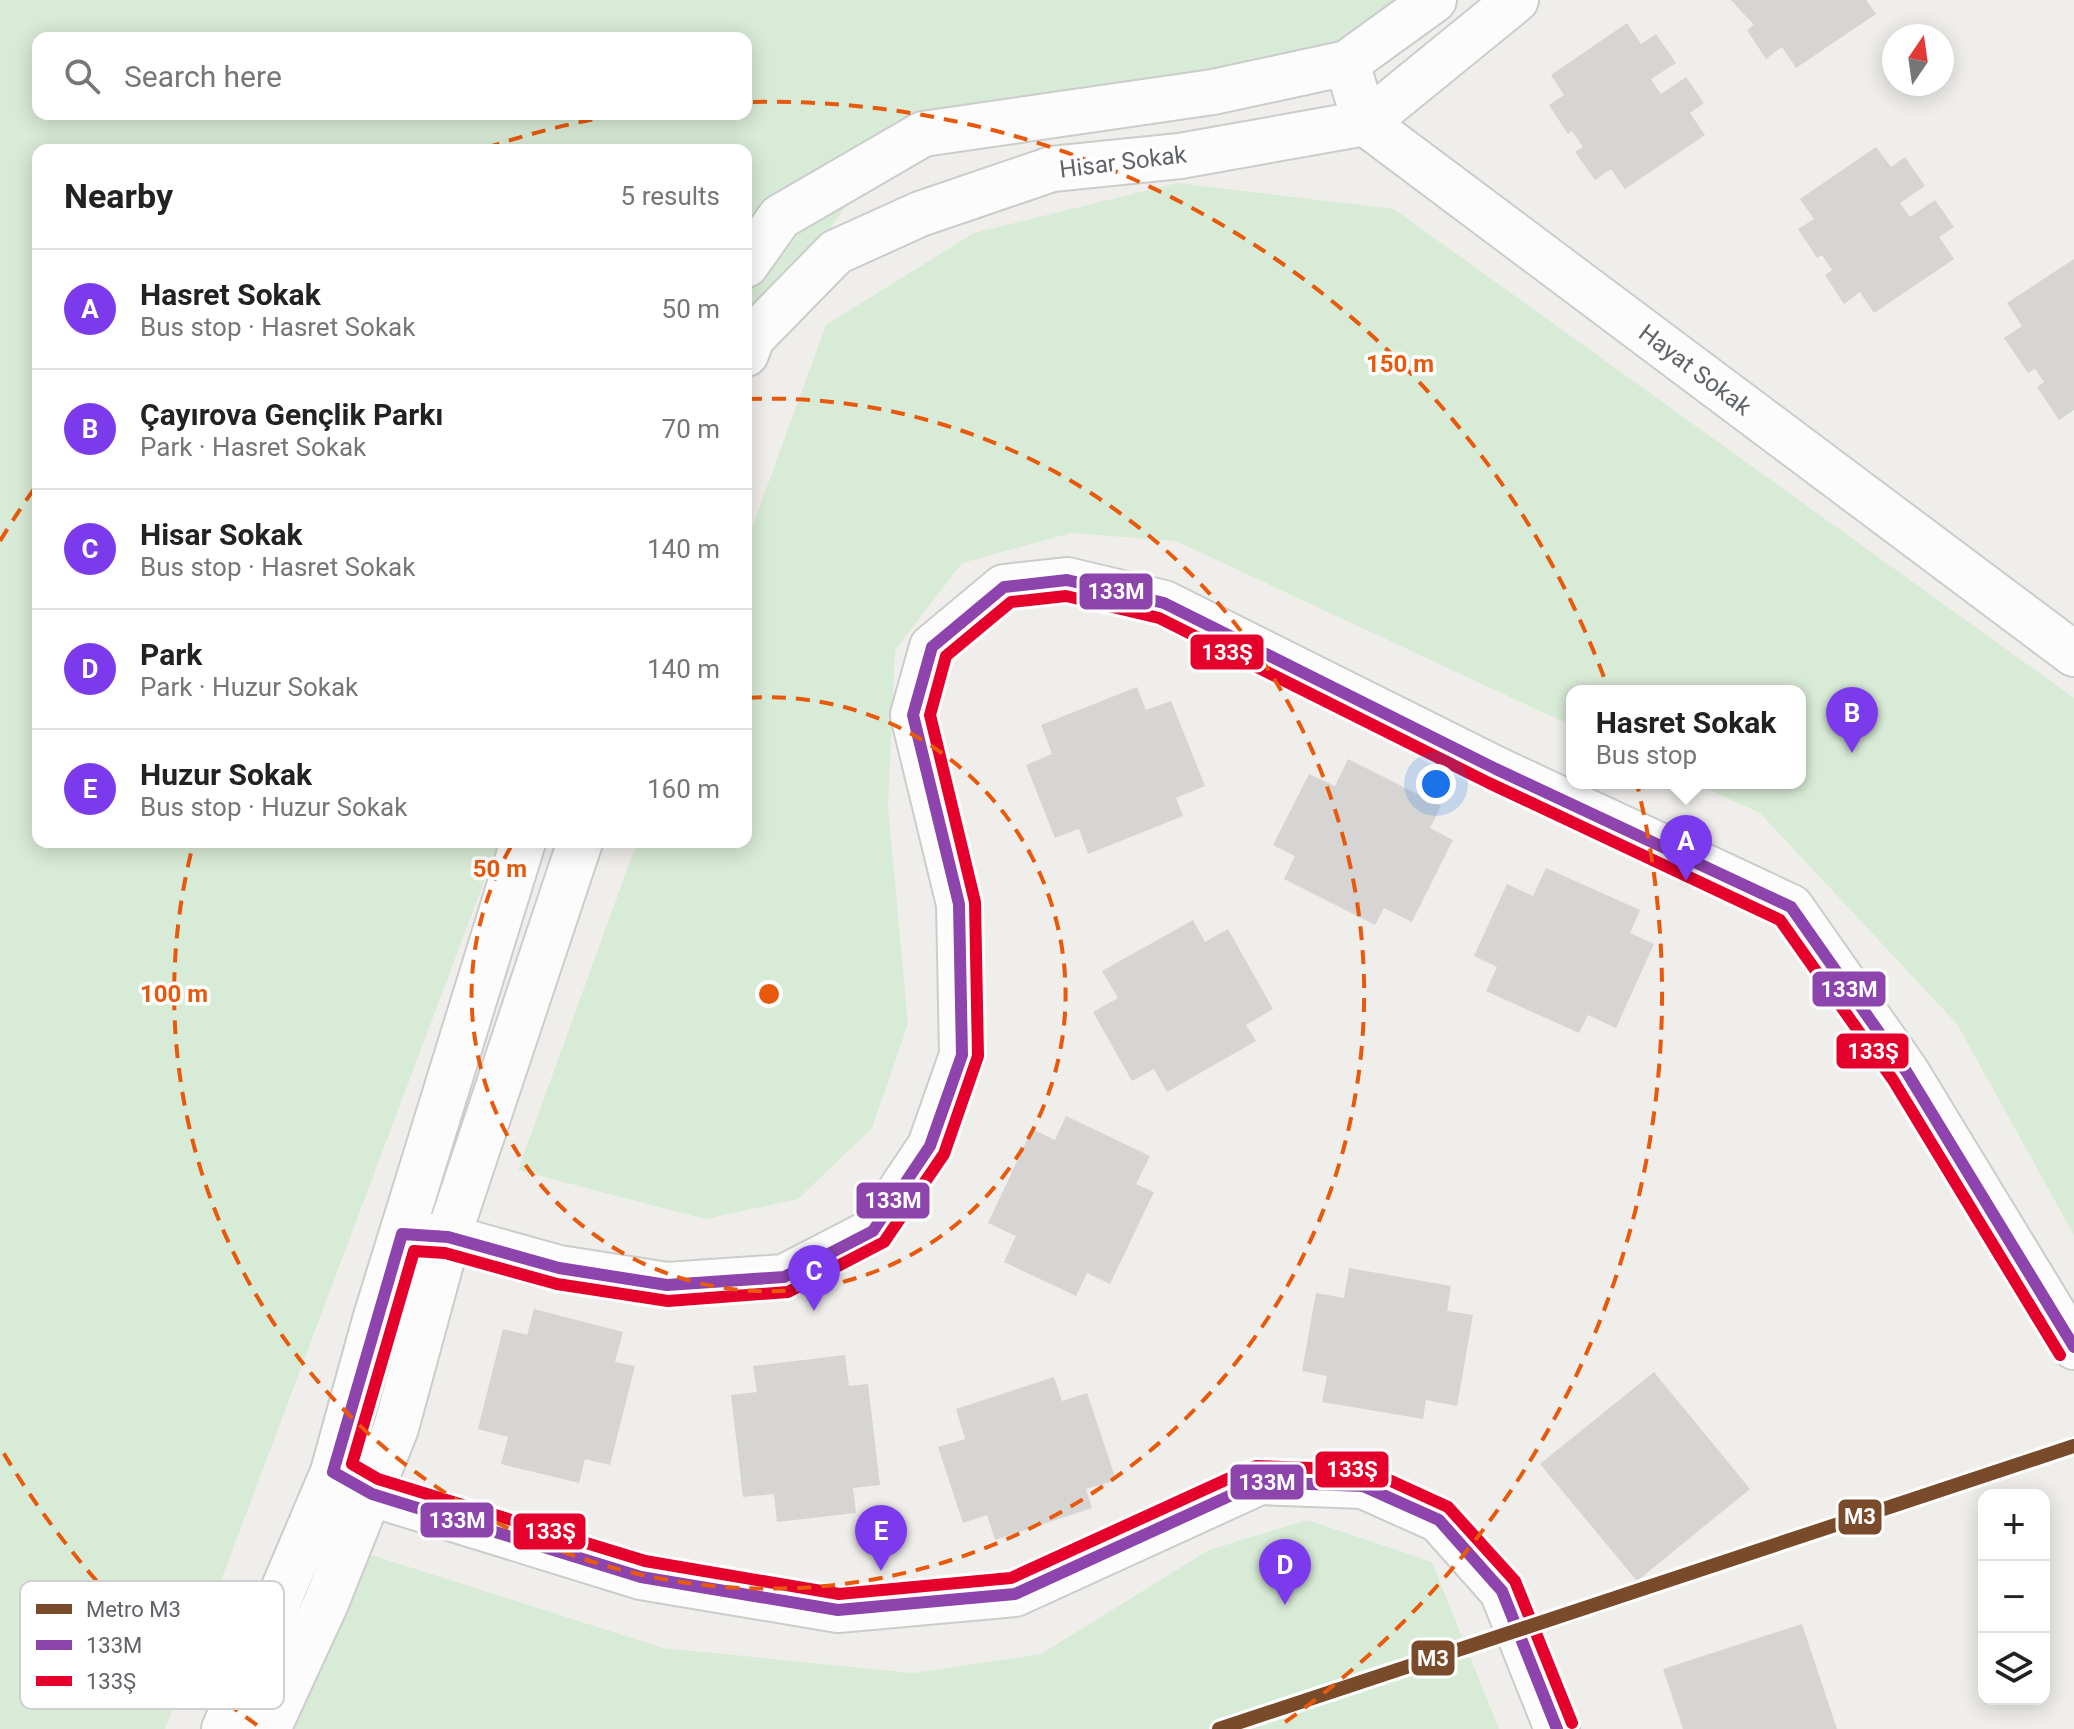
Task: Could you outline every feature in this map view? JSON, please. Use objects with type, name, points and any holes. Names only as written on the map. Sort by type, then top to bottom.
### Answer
[{"type":"street","points":[[752,257],[780,217],[923,134],[1213,92],[1347,63],[1434,0]]},
{"type":"street","name":"Hisar Sokak","points":[[752,338],[836,252],[920,214],[1052,169],[1180,156],[1365,123],[1516,0]]},
{"type":"street","points":[[1347,63],[1365,123]]},
{"type":"street","name":"Hayat Sokak","points":[[1365,123],[2074,654]]},
{"type":"street","points":[[402,1234],[448,1237],[559,1268],[667,1285],[784,1277],[873,1231],[930,1146],[962,1055],[959,904],[913,715],[932,647],[1004,587],[1067,580],[1164,603],[1483,763],[1791,907],[1906,1071],[2074,1347]]},
{"type":"street","points":[[284,1588],[333,1472],[402,1234],[521,848]]},
{"type":"street","points":[[284,1693],[372,1494],[396,1428],[448,1237],[578,848]]},
{"type":"street","points":[[333,1472],[372,1494],[641,1577],[838,1610],[1015,1594],[1260,1482],[1363,1486],[1439,1520],[1502,1591],[1557,1729]]},
{"type":"street","points":[[224,1729],[232,1709]]},
{"type":"street","points":[[268,1729],[277,1709]]},
{"type":"green space","points":[[0,0],[1436,0],[1336,68],[870,169],[752,347],[752,144],[32,144],[32,848],[497,848],[221,1581],[20,1581],[20,1709],[173,1709],[165,1729],[0,1729]]},
{"type":"green space","points":[[1177,183],[1394,209],[2074,698],[2074,1235],[1957,1024],[1760,813],[1707,789],[1806,789],[1806,685],[1566,685],[1566,723],[1176,541],[1071,533],[962,563],[895,650],[888,807],[908,1024],[872,1128],[798,1199],[705,1219],[518,1170],[635,848],[752,848],[752,528],[826,325],[974,233]]},
{"type":"green space","points":[[1307,1520],[1432,1562],[1499,1729],[290,1729],[365,1553],[663,1648],[913,1673],[1041,1654],[1209,1550]]},
{"type":"building","points":[[1731,0],[1866,0],[1876,14],[1796,68],[1782,47],[1766,59],[1747,30],[1754,25]]},
{"type":"building","points":[[1627,23],[1641,44],[1656,34],[1676,63],[1651,79],[1661,94],[1686,77],[1704,103],[1690,113],[1705,135],[1625,189],[1611,169],[1595,180],[1575,152],[1583,147],[1572,131],[1568,134],[1549,105],[1564,95],[1551,75]]},
{"type":"building","points":[[1876,147],[1891,167],[1905,157],[1925,186],[1900,203],[1910,217],[1935,200],[1954,227],[1939,237],[1954,259],[1874,313],[1860,292],[1844,304],[1825,275],[1832,270],[1822,255],[1817,258],[1798,229],[1814,219],[1800,199]]},
{"type":"building","points":[[2074,259],[2074,410],[2059,420],[2037,387],[2044,382],[2035,369],[2028,373],[2004,338],[2022,326],[2007,303]]},
{"type":"building","points":[[1137,687],[1146,710],[1171,701],[1205,786],[1176,798],[1183,816],[1088,854],[1079,829],[1055,838],[1026,765],[1052,754],[1041,725]]},
{"type":"building","points":[[1348,759],[1441,806],[1430,828],[1453,840],[1412,922],[1384,908],[1375,925],[1284,879],[1295,856],[1273,845],[1309,774],[1335,786]]},
{"type":"building","points":[[1546,868],[1640,910],[1630,933],[1654,944],[1616,1028],[1588,1015],[1579,1033],[1486,991],[1497,967],[1474,956],[1507,884],[1533,896]]},
{"type":"building","points":[[1193,920],[1205,942],[1228,929],[1273,1009],[1246,1025],[1256,1041],[1167,1092],[1154,1069],[1132,1081],[1093,1012],[1118,998],[1102,971]]},
{"type":"building","points":[[1066,1116],[1150,1156],[1136,1184],[1154,1192],[1110,1284],[1087,1273],[1076,1296],[1004,1262],[1016,1236],[988,1223],[1032,1129],[1055,1140]]},
{"type":"building","points":[[1349,1268],[1451,1286],[1447,1311],[1473,1315],[1457,1406],[1426,1400],[1423,1419],[1322,1402],[1327,1376],[1302,1371],[1316,1293],[1344,1298]]},
{"type":"building","points":[[534,1309],[623,1332],[615,1362],[635,1366],[610,1465],[585,1459],[579,1483],[501,1464],[508,1437],[478,1429],[503,1329],[527,1335]]},
{"type":"building","points":[[845,1355],[849,1386],[868,1384],[880,1485],[853,1488],[856,1513],[777,1522],[774,1494],[743,1497],[731,1395],[757,1392],[753,1366]]},
{"type":"building","points":[[1654,1372],[1750,1489],[1637,1581],[1540,1464]]},
{"type":"building","points":[[1054,1377],[1062,1401],[1087,1393],[1116,1480],[1086,1489],[1092,1508],[995,1540],[987,1515],[963,1523],[938,1447],[965,1439],[956,1409]]},
{"type":"building","points":[[1802,1624],[1837,1729],[1683,1729],[1663,1669]]},
{"type":"metro line","name":"M3","points":[[1219,1729],[2074,1446]]},
{"type":"transit line","name":"133M","points":[[1557,1729],[1502,1591],[1439,1520],[1363,1486],[1260,1482],[1015,1594],[838,1610],[641,1577],[372,1494],[333,1472],[402,1234],[448,1237],[559,1268],[667,1285],[784,1277],[873,1231],[930,1146],[962,1055],[959,904],[913,715],[932,647],[1004,587],[1067,580],[1164,603],[1496,769],[1791,907],[1906,1071],[2074,1347]]},
{"type":"transit line","name":"133Ş","points":[[1572,1723],[1515,1581],[1448,1507],[1367,1470],[1256,1466],[1011,1578],[839,1594],[645,1561],[378,1479],[352,1464],[414,1251],[445,1253],[557,1284],[668,1301],[788,1292],[884,1242],[944,1154],[978,1056],[975,902],[930,715],[946,656],[1011,602],[1066,596],[1159,618],[1489,783],[1780,920],[1893,1080],[2060,1355]]},
{"type":"place","name":"Çayırova Gençlik Parkı","points":[[1852,753]]},
{"type":"place","name":"Hasret Sokak","points":[[1686,881]]},
{"type":"place","name":"Hisar Sokak","points":[[814,1311]]},
{"type":"place","name":"Huzur Sokak","points":[[881,1571]]},
{"type":"place","name":"Park","points":[[1285,1605]]}]
